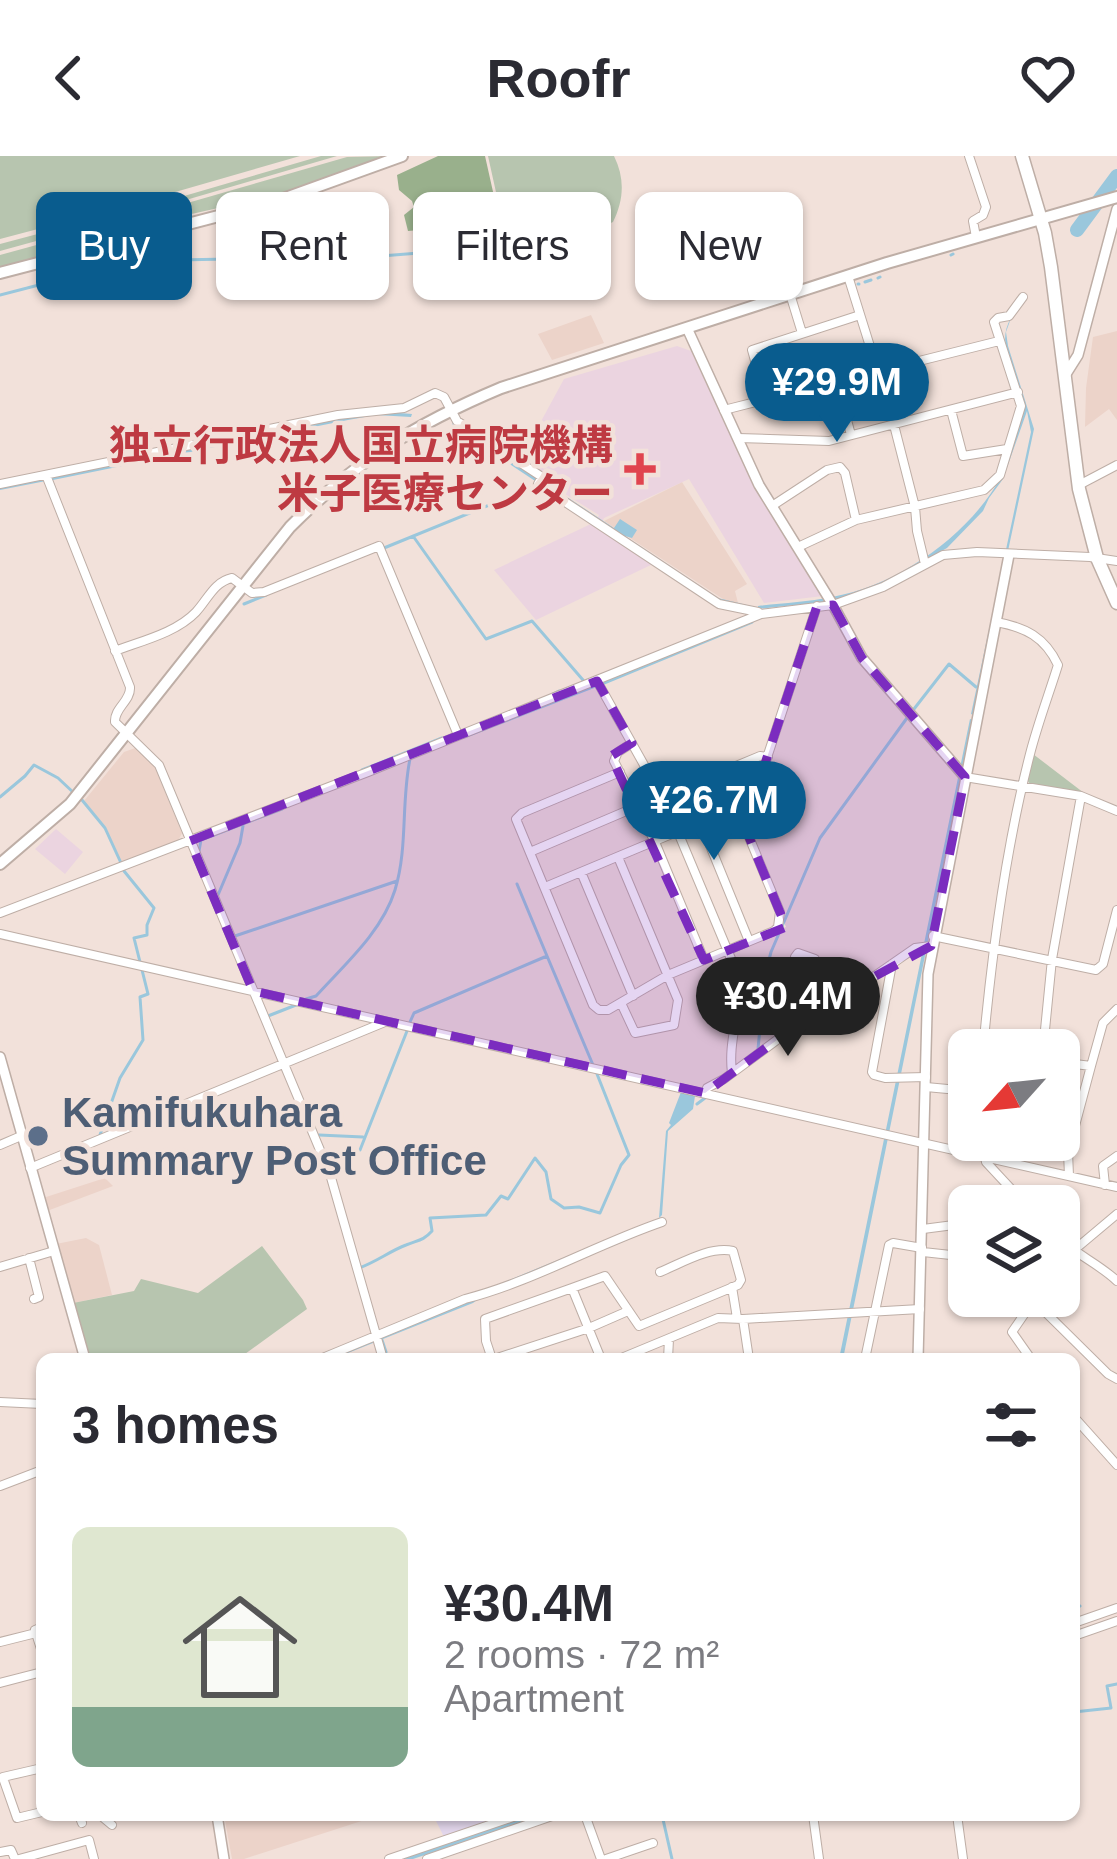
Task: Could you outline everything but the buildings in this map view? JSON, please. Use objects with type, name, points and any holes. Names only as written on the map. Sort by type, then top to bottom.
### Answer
[{"type":"highway","points":[[1022,156],[1051,267],[1079,485],[1097,558],[1117,603]]},
{"type":"main road","points":[[0,273],[280,200],[403,156]]},
{"type":"main road","points":[[803,290],[1117,197]]},
{"type":"main road","points":[[0,864],[70,804],[278,541],[322,495],[375,453],[451,409],[517,382],[772,300]]},
{"type":"street","points":[[969,156],[986,211],[973,221],[976,237]]},
{"type":"street","points":[[1066,374],[1078,355],[1117,209]]},
{"type":"street","points":[[848,275],[878,372]]},
{"type":"street","points":[[798,547],[856,520],[988,488],[1000,475],[1019,416],[1018,392],[995,320],[1009,316],[1023,297]]},
{"type":"street","points":[[792,300],[802,333]]},
{"type":"street","points":[[766,400],[752,350],[860,315]]},
{"type":"street","points":[[687,328],[772,506],[862,658],[965,777],[1081,796],[1117,811]]},
{"type":"street","points":[[724,410],[999,341]]},
{"type":"street","points":[[837,382],[851,435]]},
{"type":"street","points":[[737,438],[829,441],[1018,392]]},
{"type":"street","points":[[0,484],[48,478],[338,415],[404,408],[435,394],[444,397],[457,421],[542,477],[538,484],[712,600],[761,614]]},
{"type":"street","points":[[951,410],[963,456],[1007,449]]},
{"type":"street","points":[[894,425],[925,564]]},
{"type":"street","points":[[1079,485],[1117,466]]},
{"type":"street","points":[[772,506],[827,470],[840,467],[856,520]]},
{"type":"street","points":[[48,478],[130,691],[114,719],[159,765],[330,1174],[381,1353]]},
{"type":"street","points":[[114,651],[180,626],[220,581],[232,578],[252,593],[264,592],[380,546],[458,735]]},
{"type":"street","points":[[918,1353],[929,942],[996,622],[1005,554]]},
{"type":"street","points":[[0,914],[761,614],[818,606],[883,587],[943,555],[1117,561]]},
{"type":"street","points":[[544,887],[753,800],[818,606]]},
{"type":"street","points":[[985,1029],[993,948],[1022,787],[1058,662],[1029,630],[996,622]]},
{"type":"street","points":[[597,681],[654,781],[728,950],[739,993],[732,1073]]},
{"type":"street","points":[[632,743],[614,758],[704,960]]},
{"type":"street","points":[[749,941],[687,789],[760,756],[768,757]]},
{"type":"street","points":[[620,772],[518,815],[517,823],[599,1010],[608,1010],[668,975],[776,929],[780,912],[737,808]]},
{"type":"street","points":[[1045,1029],[1052,959],[1081,796]]},
{"type":"street","points":[[530,852],[638,806]]},
{"type":"street","points":[[618,857],[678,1000],[674,1025],[638,1034],[621,1003]]},
{"type":"street","points":[[581,872],[633,996]]},
{"type":"street","points":[[705,1093],[819,1009],[929,942],[993,948],[1099,969],[1117,910]]},
{"type":"street","points":[[0,934],[948,1148]]},
{"type":"street","points":[[787,1033],[785,1022],[799,953],[814,959],[820,974],[815,1001],[819,1009]]},
{"type":"street","points":[[892,964],[874,1076],[948,1087]]},
{"type":"street","points":[[1069,1176],[1068,1152],[1103,1023],[1117,1009]]},
{"type":"street","points":[[30,1168],[387,1022]]},
{"type":"street","points":[[0,1058],[83,1353]]},
{"type":"street","points":[[1080,1065],[1091,1066]]},
{"type":"street","points":[[0,1145],[21,1136]]},
{"type":"street","points":[[1105,1185],[1103,1166],[1117,1156]]},
{"type":"street","points":[[986,1161],[1007,1185]]},
{"type":"street","points":[[1006,1161],[1117,1187]]},
{"type":"street","points":[[1080,1245],[1117,1214]]},
{"type":"street","points":[[336,1353],[662,1222]]},
{"type":"street","points":[[922,1229],[948,1225]]},
{"type":"street","points":[[866,1353],[889,1245],[948,1254]]},
{"type":"street","points":[[491,1353],[484,1319],[605,1276],[639,1326],[732,1287],[741,1278],[728,1248],[660,1272]]},
{"type":"street","points":[[0,1267],[54,1251]]},
{"type":"street","points":[[1080,1255],[1116,1279]]},
{"type":"street","points":[[29,1258],[39,1297],[34,1299]]},
{"type":"street","points":[[732,1287],[748,1353]]},
{"type":"street","points":[[572,1288],[599,1353]]},
{"type":"street","points":[[634,1353],[718,1318],[920,1309]]},
{"type":"street","points":[[512,1353],[628,1311]]},
{"type":"street","points":[[1021,1317],[1012,1332],[1027,1353]]},
{"type":"street","points":[[1052,1317],[1117,1379]]},
{"type":"street","points":[[668,1353],[669,1339]]},
{"type":"street","points":[[534,1346],[537,1353]]},
{"type":"street","points":[[0,1402],[36,1405]]},
{"type":"street","points":[[1080,1423],[1115,1458]]},
{"type":"street","points":[[0,1486],[36,1472]]},
{"type":"street","points":[[1080,1621],[1117,1608]]},
{"type":"street","points":[[1080,1634],[1117,1621]]},
{"type":"street","points":[[0,1642],[36,1631]]},
{"type":"street","points":[[0,1683],[36,1674]]},
{"type":"street","points":[[36,1769],[1,1778],[17,1818],[36,1813]]},
{"type":"street","points":[[107,1821],[112,1825]]},
{"type":"street","points":[[218,1821],[224,1859]]},
{"type":"street","points":[[389,1859],[501,1821]]},
{"type":"street","points":[[427,1859],[538,1821]]},
{"type":"street","points":[[587,1821],[603,1859],[653,1843]]},
{"type":"street","points":[[814,1821],[819,1859]]},
{"type":"street","points":[[958,1821],[963,1859]]},
{"type":"street","points":[[0,1852],[11,1850],[17,1859],[89,1840],[94,1859]]},
{"type":"highlighted area","points":[[833,605],[862,658],[965,777],[931,946],[831,1000],[705,1093],[253,991],[190,841],[597,681],[632,743],[611,756],[704,960],[786,927],[737,808],[753,800],[817,606]]},
{"type":"shaded area","points":[[591,315],[604,343],[552,360],[538,334]]},
{"type":"shaded area","points":[[1117,331],[1117,420],[1109,409],[1085,427],[1093,337]]},
{"type":"shaded area","name":"独立行政法人国立病院機構 米子医療センター","points":[[677,346],[691,351],[757,492],[823,596],[764,603],[689,479],[604,518],[601,524],[596,521],[599,515],[520,460],[564,379]]},
{"type":"shaded area","points":[[682,482],[747,584],[735,591],[738,603],[726,601],[604,521]]},
{"type":"shaded area","name":"独立行政法人国立病院機構 米子医療センター","points":[[595,522],[655,563],[536,620],[494,570]]},
{"type":"shaded area","points":[[138,747],[155,767],[182,833],[178,841],[122,864],[106,827],[84,801],[124,752]]},
{"type":"shaded area","points":[[56,829],[83,852],[65,874],[35,849]]},
{"type":"shaded area","points":[[105,1178],[113,1186],[47,1211],[43,1198]]},
{"type":"shaded area","points":[[86,1238],[99,1245],[112,1295],[73,1303],[56,1244]]},
{"type":"shaded area","points":[[225,1821],[362,1821],[244,1859],[232,1859]]},
{"type":"shaded area","points":[[436,1821],[492,1821],[444,1837]]},
{"type":"green space","points":[[0,156],[300,156],[175,192],[36,192],[36,230],[0,239]]},
{"type":"green space","points":[[321,156],[337,156],[192,198],[192,194]]},
{"type":"green space","points":[[393,156],[288,192],[226,192],[347,157]]},
{"type":"green space","points":[[438,156],[485,156],[493,192],[413,192],[413,204],[399,190],[397,175]]},
{"type":"green space","points":[[488,156],[614,156],[622,189],[611,223],[611,192],[496,192]]},
{"type":"green space","points":[[216,195],[216,209],[192,214],[192,202]]},
{"type":"green space","points":[[413,208],[413,231],[408,231],[404,215]]},
{"type":"green space","points":[[36,234],[36,241],[0,251],[0,244]]},
{"type":"green space","points":[[36,245],[36,259],[0,268],[0,255]]},
{"type":"green space","points":[[1033,754],[1084,793],[1030,784]]},
{"type":"green space","points":[[262,1246],[307,1309],[246,1353],[87,1353],[73,1303],[134,1291],[141,1279],[198,1293]]},
{"type":"water","points":[[1011,318],[1008,346],[1034,429],[973,715],[1031,432],[1027,411],[1003,479],[983,511],[947,548],[881,584],[842,598],[758,606],[832,597],[882,581],[930,554],[971,519],[1003,474],[1022,417],[1021,395],[1005,340],[1006,329]]},
{"type":"water","points":[[376,411],[412,414],[348,420],[53,480],[116,646],[51,480],[0,490],[0,487]]},
{"type":"water","points":[[453,422],[614,528],[620,519],[637,530],[632,538],[625,536],[718,598],[751,609],[719,603],[452,426]]},
{"type":"water","points":[[970,719],[844,1353],[840,1353]]},
{"type":"water","points":[[681,1092],[695,1096],[693,1109],[668,1131],[659,1218],[666,1131]]},
{"type":"water","points":[[325,1151],[381,1337],[592,1246],[661,1226],[611,1247],[593,1249],[488,1292],[473,1303],[340,1353],[378,1337]]},
{"type":"water","points":[[510,1821],[525,1821],[413,1859],[399,1859]]},
{"type":"waterway","points":[[1077,230],[1117,176]]},
{"type":"waterway","points":[[0,295],[176,260],[413,253]]},
{"type":"waterway","points":[[865,282],[871,280]]},
{"type":"waterway","points":[[384,548],[536,486]]},
{"type":"waterway","points":[[413,536],[486,639],[532,621],[583,680]]},
{"type":"waterway","points":[[244,604],[266,595]]},
{"type":"waterway","points":[[604,683],[752,622]]},
{"type":"waterway","points":[[914,709],[949,664],[976,687]]},
{"type":"waterway","points":[[464,737],[595,686]]},
{"type":"waterway","points":[[541,700],[559,691]]},
{"type":"waterway","points":[[758,1049],[771,952],[820,838],[907,718]]},
{"type":"waterway","points":[[362,770],[442,738]]},
{"type":"waterway","points":[[306,999],[316,996],[350,960],[389,905],[402,858],[410,759]]},
{"type":"waterway","points":[[0,797],[34,765],[75,794]]},
{"type":"waterway","points":[[82,800],[105,828],[121,863]]},
{"type":"waterway","points":[[199,851],[201,840],[282,809]]},
{"type":"waterway","points":[[218,895],[243,826]]},
{"type":"waterway","points":[[100,1135],[120,1078],[143,1040],[140,997],[148,994],[134,938],[147,935],[154,908],[124,871]]},
{"type":"waterway","points":[[235,936],[397,881]]},
{"type":"waterway","points":[[410,1022],[414,1013],[547,956],[517,884]]},
{"type":"waterway","points":[[547,956],[593,1065]]},
{"type":"waterway","points":[[268,1016],[296,1005]]},
{"type":"waterway","points":[[360,1150],[407,1031]]},
{"type":"waterway","points":[[359,1268],[426,1237],[432,1231],[430,1218],[486,1215],[501,1196],[508,1199],[535,1158],[546,1172],[551,1199],[564,1208],[600,1213],[629,1155],[597,1074]]},
{"type":"waterway","points":[[697,1104],[705,1098]]},
{"type":"waterway","points":[[319,1135],[363,1137]]},
{"type":"waterway","points":[[382,1340],[386,1352]]},
{"type":"waterway","points":[[1080,1711],[1111,1708],[1107,1686],[1117,1684]]},
{"type":"waterway","points":[[663,1821],[672,1859]]},
{"type":"place","name":"独立行政法人国立病院機構 米子医療センター","points":[[640,469]]},
{"type":"place","name":"Kamifukuhara Summary Post Office","points":[[38,1136]]}]
